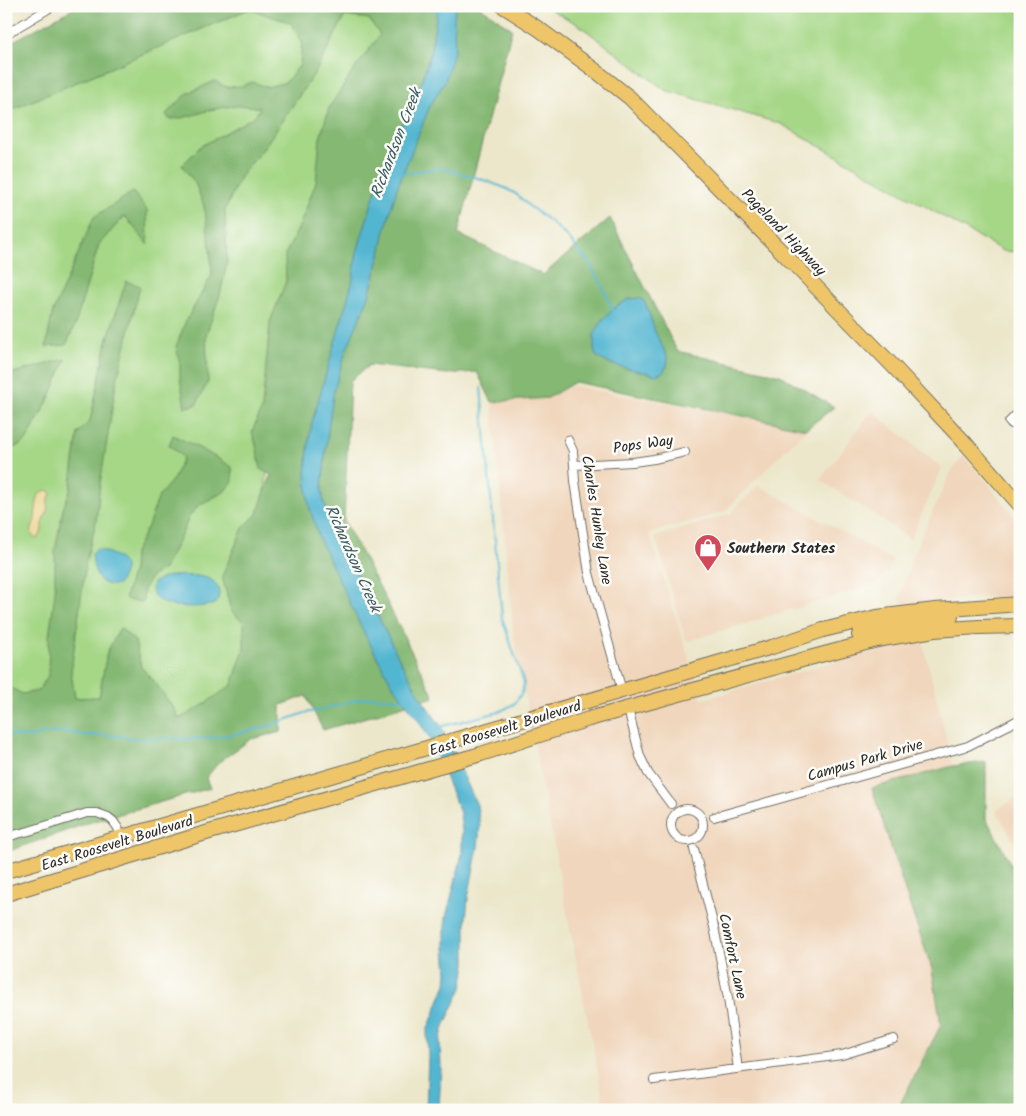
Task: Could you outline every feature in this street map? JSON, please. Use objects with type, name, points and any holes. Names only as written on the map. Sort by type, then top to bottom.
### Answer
[{"type":"highway","name":"Pageland Highway","points":[[503,6],[540,29],[630,98],[893,366],[1020,505]]},
{"type":"highway","name":"East Roosevelt Boulevard","points":[[6,871],[772,647],[822,630],[892,615],[1014,605]]},
{"type":"highway","points":[[894,637],[904,624],[997,611],[1014,605]]},
{"type":"highway","points":[[813,657],[838,641],[888,626],[892,615]]},
{"type":"highway","name":"East Roosevelt Boulevard","points":[[6,894],[199,835],[481,754],[589,719],[877,640],[934,630],[1020,626]]},
{"type":"highway","points":[[628,709],[632,701],[637,697],[704,674],[724,666],[743,655]]},
{"type":"highway","points":[[521,741],[554,725],[617,704],[622,698],[622,691]]},
{"type":"highway","points":[[132,856],[132,849],[135,844],[141,841],[249,806],[266,796]]},
{"type":"highway","points":[[6,886],[113,852],[120,844],[121,838]]},
{"type":"street","points":[[6,34],[53,6]]},
{"type":"street","points":[[1020,411],[1009,422],[1020,429]]},
{"type":"street","name":"Charles Hunley Lane","points":[[568,440],[573,450],[575,481],[589,573],[622,691]]},
{"type":"street","name":"Pops Way","points":[[574,465],[647,460],[686,452]]},
{"type":"street","points":[[628,709],[640,756],[648,772],[671,804],[681,810]]},
{"type":"street","name":"Campus Park Drive","points":[[700,816],[714,817],[968,746],[1020,719]]},
{"type":"street","points":[[671,804],[673,817]]},
{"type":"street","points":[[694,849],[675,837],[670,827],[673,817],[681,810],[691,810],[700,816],[703,826]]},
{"type":"street","points":[[6,837],[87,813],[97,813],[113,820],[121,838]]},
{"type":"street","name":"Campus Park Drive","points":[[703,826],[714,817]]},
{"type":"street","name":"Comfort Lane","points":[[703,826],[699,836],[695,839],[694,849],[714,927],[728,998],[738,1069]]},
{"type":"street","points":[[683,841],[695,839]]},
{"type":"street","points":[[654,1080],[842,1055],[894,1039]]},
{"type":"shaded area","points":[[573,386],[806,429],[724,512],[649,533],[702,700],[855,656],[922,639],[953,766],[872,788],[932,969],[941,1025],[897,1110],[605,1110],[514,638],[492,402],[548,398]]},
{"type":"shaded area","points":[[872,411],[942,468],[910,540],[901,532],[820,480]]},
{"type":"shaded area","points":[[963,456],[987,482],[1020,525],[1020,597],[980,597],[904,604],[900,601],[899,597],[916,548],[951,472]]},
{"type":"shaded area","points":[[758,485],[893,560],[888,571],[876,584],[688,641],[685,638],[655,537],[730,514]]},
{"type":"shaded area","points":[[1020,796],[1020,852],[996,810]]},
{"type":"green space","points":[[78,6],[479,6],[512,29],[458,234],[543,275],[610,218],[677,351],[780,375],[834,407],[806,429],[575,382],[548,398],[492,402],[477,372],[447,374],[369,365],[350,381],[344,521],[380,588],[434,697],[323,730],[306,696],[281,705],[281,732],[251,739],[219,762],[206,778],[210,788],[88,823],[6,852],[6,685],[22,694],[38,691],[48,676],[49,637],[55,593],[55,550],[63,509],[70,490],[78,433],[90,421],[107,341],[126,281],[140,286],[116,384],[96,522],[86,561],[71,672],[75,698],[99,697],[107,652],[120,628],[135,641],[141,667],[154,681],[175,710],[179,719],[232,685],[244,649],[244,623],[231,611],[222,576],[243,528],[257,514],[271,475],[261,469],[252,432],[262,408],[270,322],[286,281],[285,255],[299,227],[316,182],[320,138],[329,108],[353,71],[380,35],[369,19],[345,16],[316,71],[263,149],[240,177],[225,210],[227,263],[220,295],[206,335],[208,382],[196,405],[185,407],[180,378],[180,363],[176,347],[185,323],[212,275],[204,206],[195,183],[182,165],[200,147],[255,116],[260,108],[230,106],[173,119],[169,119],[166,114],[188,93],[215,81],[226,87],[242,86],[252,82],[267,87],[286,82],[300,65],[302,42],[291,23],[249,9],[6,112],[6,45]]},
{"type":"green space","points":[[256,6],[390,18],[278,357],[245,699],[190,719],[6,703],[6,112]]},
{"type":"green space","points":[[545,6],[1020,6],[1020,252],[1003,251],[781,124],[665,90],[579,25]]},
{"type":"green space","points":[[133,192],[147,210],[148,245],[125,216],[99,244],[75,325],[66,345],[46,347],[52,314],[94,217]]},
{"type":"green space","points":[[66,359],[49,399],[26,441],[6,453],[6,375]]},
{"type":"green space","points":[[173,435],[232,467],[233,481],[224,492],[199,505],[189,517],[164,569],[152,576],[144,588],[143,602],[128,600],[125,598],[133,570],[134,553],[148,526],[159,496],[174,478],[183,457],[169,445]]},
{"type":"green space","points":[[986,762],[986,818],[1020,882],[1020,1110],[897,1110],[941,1025],[932,969],[872,788],[953,766]]},
{"type":"sand","points":[[46,490],[51,494],[41,534],[37,539],[32,535],[36,505],[40,493]]},
{"type":"water","name":"Richardson Creek","points":[[438,6],[456,6],[454,18],[455,48],[444,83],[430,106],[397,188],[369,296],[346,351],[334,390],[322,488],[324,503],[345,551],[402,664],[423,701],[441,726],[477,805],[480,826],[468,898],[466,964],[462,988],[444,1026],[440,1041],[439,1110],[426,1110],[427,1031],[446,984],[445,925],[462,852],[460,813],[431,741],[392,684],[364,633],[319,538],[309,506],[306,472],[312,422],[352,283],[357,252],[383,168],[422,80],[430,55]]},
{"type":"water","points":[[640,298],[647,307],[655,331],[668,358],[667,366],[663,372],[656,375],[614,365],[602,360],[596,356],[594,349],[594,335],[603,319],[618,305],[629,299]]},
{"type":"water","points":[[97,549],[119,558],[124,565],[124,573],[118,585],[105,584],[98,577],[92,554]]},
{"type":"water","points":[[169,576],[197,576],[210,579],[218,588],[219,594],[215,604],[187,607],[175,606],[157,599],[153,592],[153,583]]},
{"type":"waterway","points":[[425,6],[440,12]]},
{"type":"waterway","points":[[402,174],[431,169],[445,169],[481,179],[516,194],[568,238],[589,263],[601,283],[613,310]]},
{"type":"waterway","points":[[439,727],[499,712],[514,704],[522,693],[524,683],[502,618],[481,388]]},
{"type":"waterway","points":[[6,735],[30,737],[47,733],[65,732],[134,738],[207,738],[226,736],[266,727],[305,713],[355,700],[371,697],[403,699]]},
{"type":"waterway","points":[[1015,1110],[1020,1102]]},
{"type":"place","name":"Southern States","points":[[708,572]]}]
